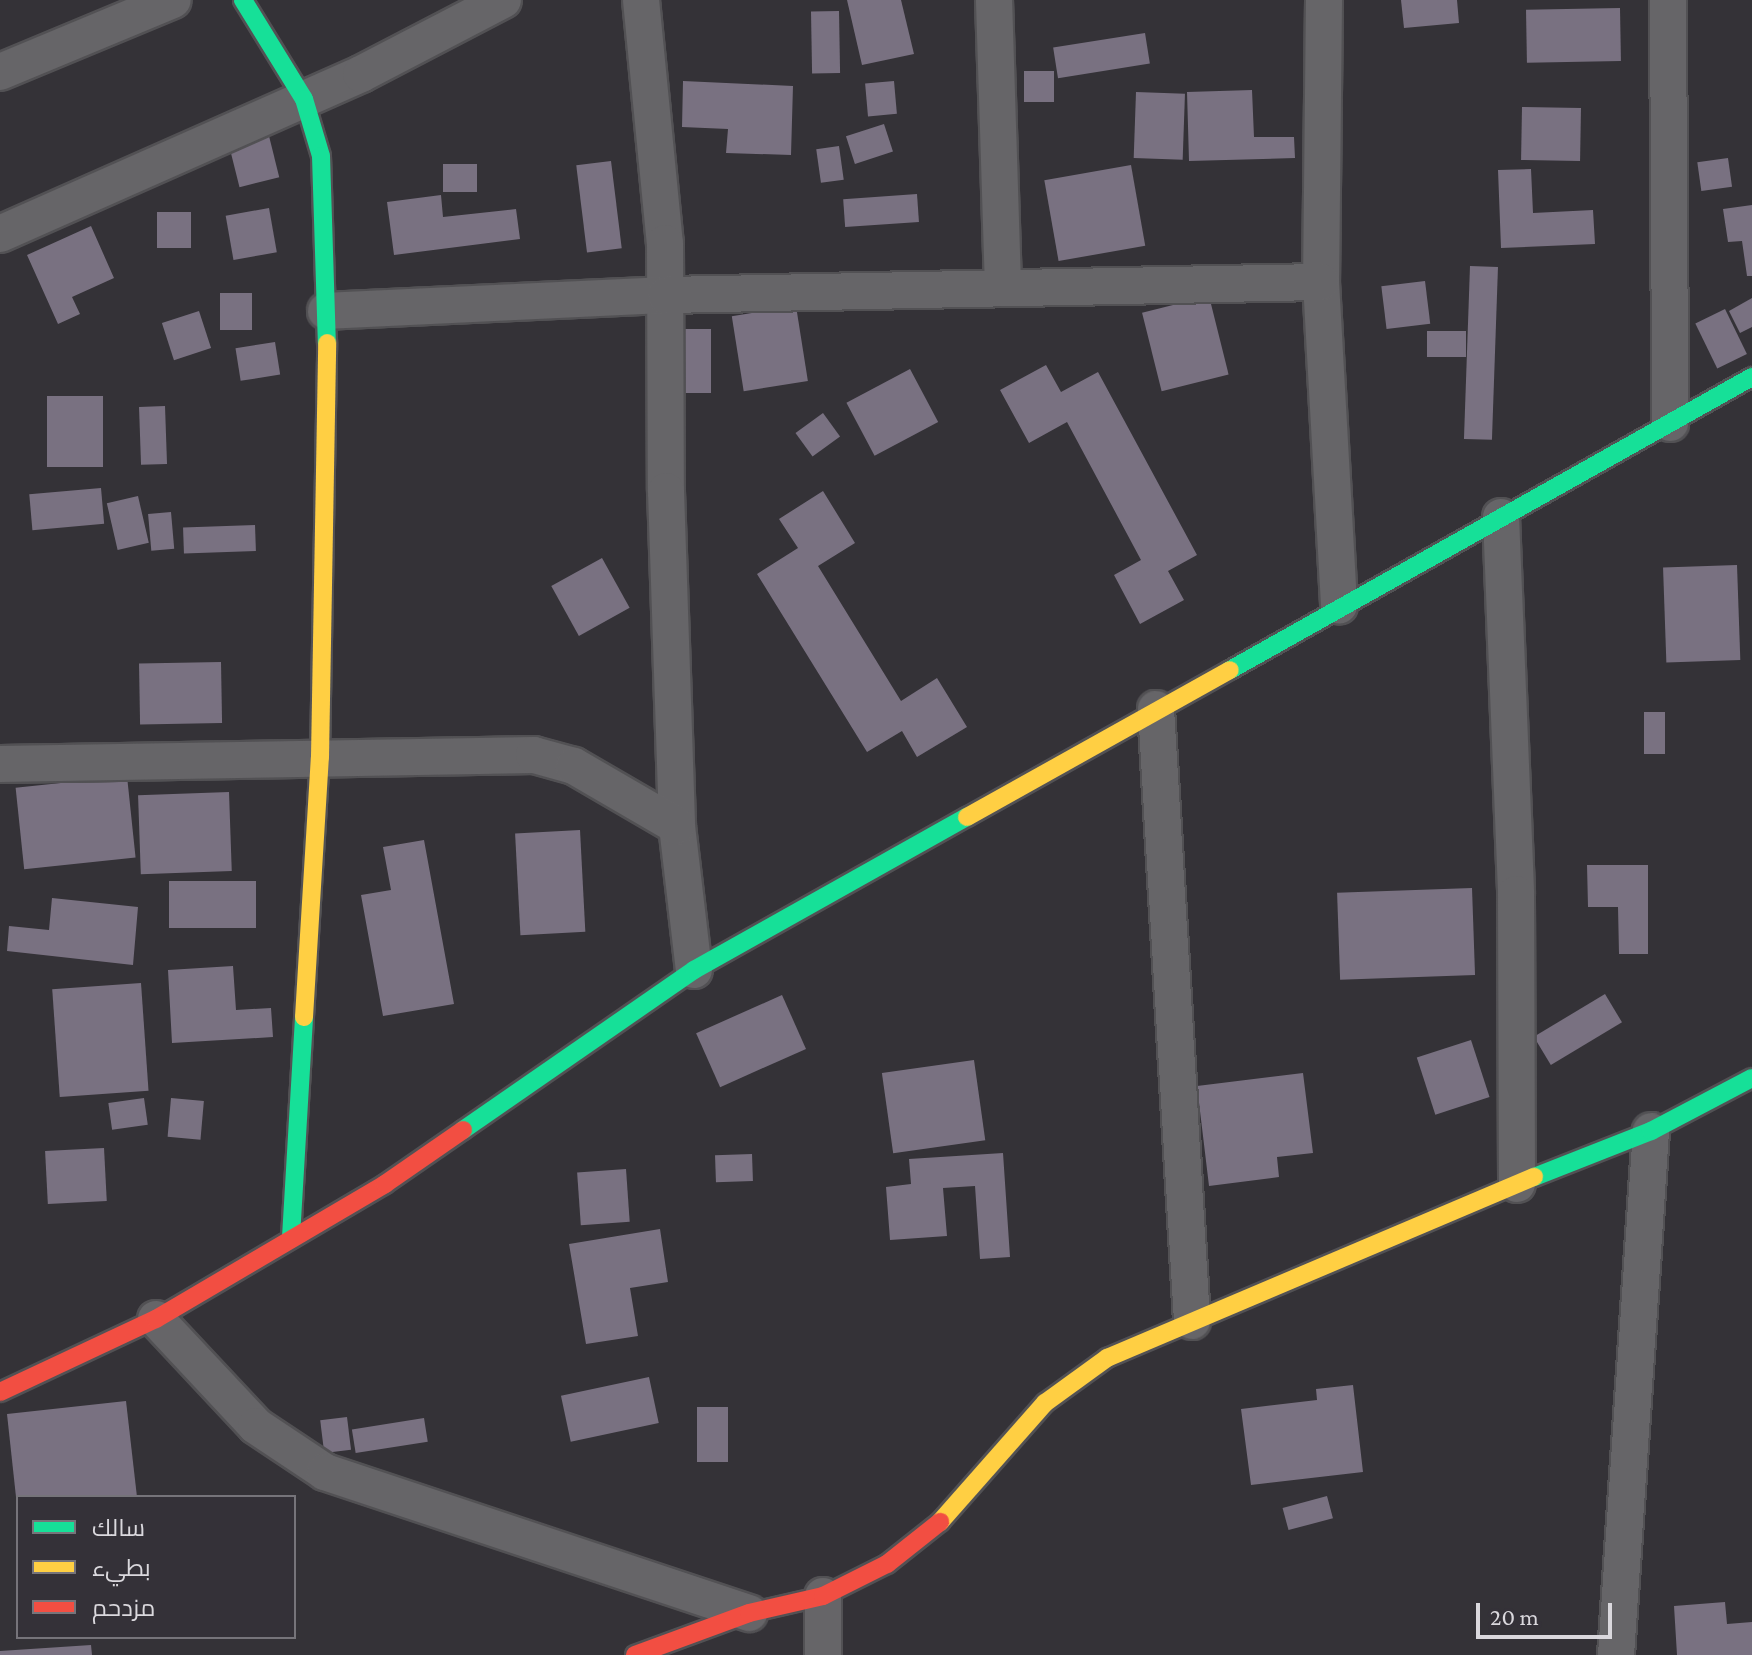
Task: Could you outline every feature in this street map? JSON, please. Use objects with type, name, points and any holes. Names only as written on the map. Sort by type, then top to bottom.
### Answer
[{"type":"street","points":[[0,72],[173,0]]},
{"type":"street","points":[[243,0],[304,99],[321,156],[326,311],[320,757],[291,1237]]},
{"type":"street","points":[[0,234],[304,99],[503,0]]},
{"type":"street","points":[[641,0],[666,295],[677,826],[694,970]]},
{"type":"street","points":[[994,0],[1003,288]]},
{"type":"street","points":[[1324,0],[1321,282],[1339,606]]},
{"type":"street","points":[[1668,0],[1670,423]]},
{"type":"street","points":[[326,311],[666,295],[1321,282]]},
{"type":"street","points":[[0,1392],[156,1319],[385,1184],[694,970],[1752,377]]},
{"type":"street","points":[[1501,517],[1516,894],[1517,1184]]},
{"type":"street","points":[[1156,709],[1192,1321]]},
{"type":"street","points":[[0,764],[534,755],[574,766],[677,826]]},
{"type":"street","points":[[635,1655],[749,1613],[823,1596],[887,1564],[953,1511],[1045,1403],[1107,1358],[1517,1184],[1651,1131],[1752,1078]]},
{"type":"street","points":[[1616,1655],[1651,1131]]},
{"type":"street","points":[[156,1319],[256,1426],[325,1472],[749,1613]]},
{"type":"street","points":[[823,1596],[823,1655]]},
{"type":"building","points":[[847,0],[901,0],[914,54],[862,65]]},
{"type":"building","points":[[1401,0],[1457,0],[1459,23],[1404,28]]},
{"type":"building","points":[[1620,8],[1621,61],[1527,63],[1526,10]]},
{"type":"building","points":[[811,11],[839,11],[840,73],[812,73]]},
{"type":"building","points":[[1145,33],[1150,64],[1058,78],[1053,48]]},
{"type":"building","points":[[1024,71],[1054,71],[1054,102],[1024,102]]},
{"type":"building","points":[[683,81],[793,86],[791,155],[726,153],[728,129],[682,127]]},
{"type":"building","points":[[894,81],[897,114],[868,116],[865,84]]},
{"type":"building","points":[[1252,90],[1254,137],[1294,137],[1295,158],[1189,161],[1187,92]]},
{"type":"building","points":[[1136,92],[1185,94],[1183,160],[1134,158]]},
{"type":"building","points":[[1522,107],[1581,108],[1580,161],[1521,160]]},
{"type":"building","points":[[265,120],[279,177],[239,187],[225,130]]},
{"type":"building","points":[[884,124],[893,152],[855,164],[846,136]]},
{"type":"building","points":[[839,146],[844,180],[821,183],[816,149]]},
{"type":"building","points":[[1728,158],[1732,187],[1701,191],[1697,162]]},
{"type":"building","points":[[611,161],[622,248],[587,253],[576,165]]},
{"type":"building","points":[[443,164],[477,164],[477,192],[443,192]]},
{"type":"building","points":[[1131,165],[1145,246],[1059,261],[1044,180]]},
{"type":"building","points":[[1531,169],[1533,213],[1593,210],[1595,244],[1501,248],[1498,170]]},
{"type":"building","points":[[917,194],[919,222],[845,227],[843,199]]},
{"type":"building","points":[[441,195],[443,217],[516,209],[520,239],[394,255],[387,202]]},
{"type":"building","points":[[1752,205],[1752,276],[1747,276],[1742,241],[1728,242],[1723,209]]},
{"type":"building","points":[[269,208],[277,252],[233,260],[226,216]]},
{"type":"building","points":[[157,212],[191,212],[191,248],[157,248]]},
{"type":"building","points":[[91,226],[114,278],[72,297],[80,314],[58,324],[27,255]]},
{"type":"building","points":[[1470,266],[1498,267],[1492,440],[1464,439]]},
{"type":"building","points":[[1425,281],[1430,324],[1387,329],[1381,286]]},
{"type":"building","points":[[220,293],[252,293],[252,330],[220,330]]},
{"type":"building","points":[[1209,296],[1229,375],[1162,391],[1142,313]]},
{"type":"building","points":[[1752,298],[1752,327],[1740,333],[1729,311]]},
{"type":"building","points":[[796,306],[808,381],[744,391],[732,316]]},
{"type":"building","points":[[1725,309],[1747,354],[1717,368],[1695,323]]},
{"type":"building","points":[[199,311],[211,348],[174,360],[162,323]]},
{"type":"building","points":[[678,329],[711,329],[711,393],[678,393]]},
{"type":"building","points":[[1427,331],[1466,331],[1466,357],[1427,357]]},
{"type":"building","points":[[275,342],[280,375],[241,381],[235,348]]},
{"type":"building","points":[[1046,365],[1061,392],[1098,372],[1197,555],[1168,571],[1184,600],[1140,624],[1114,575],[1141,560],[1067,422],[1029,443],[1000,390]]},
{"type":"building","points":[[910,369],[938,422],[875,456],[846,403]]},
{"type":"building","points":[[47,396],[103,396],[103,467],[47,467]]},
{"type":"building","points":[[165,406],[167,464],[141,465],[139,407]]},
{"type":"building","points":[[823,413],[840,436],[813,456],[795,433]]},
{"type":"building","points":[[101,488],[104,524],[32,530],[29,494]]},
{"type":"building","points":[[823,491],[855,543],[818,566],[901,701],[937,678],[967,727],[917,757],[902,731],[867,752],[757,574],[798,548],[779,519]]},
{"type":"building","points":[[138,496],[149,543],[118,550],[107,503]]},
{"type":"building","points":[[171,512],[174,549],[151,551],[148,514]]},
{"type":"building","points":[[255,525],[256,551],[184,553],[183,528]]},
{"type":"building","points":[[602,558],[630,608],[579,636],[551,586]]},
{"type":"building","points":[[1737,565],[1740,660],[1666,663],[1663,568]]},
{"type":"building","points":[[221,662],[222,723],[140,724],[139,663]]},
{"type":"building","points":[[1644,712],[1665,712],[1665,754],[1644,754]]},
{"type":"building","points":[[127,776],[136,858],[24,869],[16,788]]},
{"type":"building","points":[[229,792],[232,871],[141,874],[138,795]]},
{"type":"building","points":[[580,830],[585,932],[520,935],[515,833]]},
{"type":"building","points":[[424,840],[454,1004],[383,1016],[361,895],[391,890],[383,847]]},
{"type":"building","points":[[1587,865],[1648,865],[1648,954],[1619,954],[1618,907],[1588,907]]},
{"type":"building","points":[[169,881],[256,881],[256,928],[169,928]]},
{"type":"building","points":[[1472,888],[1475,975],[1340,980],[1337,893]]},
{"type":"building","points":[[52,898],[138,907],[133,965],[7,951],[9,926],[49,930]]},
{"type":"building","points":[[233,966],[236,1010],[271,1008],[273,1037],[172,1043],[168,970]]},
{"type":"building","points":[[141,983],[149,1091],[60,1097],[52,989]]},
{"type":"building","points":[[1605,994],[1622,1022],[1551,1065],[1534,1037]]},
{"type":"building","points":[[782,995],[806,1049],[720,1087],[696,1033]]},
{"type":"building","points":[[1471,1040],[1490,1097],[1435,1115],[1417,1058]]},
{"type":"building","points":[[974,1060],[985,1140],[893,1153],[882,1073]]},
{"type":"building","points":[[1303,1073],[1313,1153],[1277,1157],[1279,1177],[1209,1186],[1197,1086]]},
{"type":"building","points":[[144,1098],[148,1125],[112,1130],[108,1103]]},
{"type":"building","points":[[171,1098],[204,1101],[200,1140],[168,1137]]},
{"type":"building","points":[[104,1148],[107,1201],[48,1204],[45,1151]]},
{"type":"building","points":[[1003,1153],[1010,1257],[980,1259],[975,1186],[943,1188],[947,1236],[890,1240],[886,1187],[911,1184],[909,1159]]},
{"type":"building","points":[[752,1154],[753,1181],[716,1182],[715,1155]]},
{"type":"building","points":[[626,1169],[630,1222],[581,1225],[577,1172]]},
{"type":"building","points":[[660,1229],[668,1282],[630,1288],[638,1336],[586,1344],[569,1244]]},
{"type":"building","points":[[649,1377],[659,1423],[571,1442],[561,1396]]},
{"type":"building","points":[[1353,1385],[1363,1472],[1251,1485],[1241,1409],[1317,1400],[1316,1389]]},
{"type":"building","points":[[126,1401],[137,1495],[16,1497],[7,1414]]},
{"type":"building","points":[[697,1407],[728,1407],[728,1462],[697,1462]]},
{"type":"building","points":[[347,1417],[351,1450],[324,1453],[320,1420]]},
{"type":"building","points":[[424,1418],[428,1442],[356,1453],[352,1429]]},
{"type":"building","points":[[1327,1496],[1333,1518],[1289,1530],[1283,1508]]},
{"type":"building","points":[[1725,1602],[1727,1624],[1752,1622],[1752,1655],[1677,1655],[1674,1606]]},
{"type":"building","points":[[91,1645],[92,1655],[0,1655],[0,1651]]},
{"type":"traffic: fast","points":[[243,0],[304,99],[321,156],[327,343]]},
{"type":"traffic: fast","points":[[1230,670],[1752,377]]},
{"type":"traffic: fast","points":[[463,1130],[694,970],[967,817]]},
{"type":"traffic: fast","points":[[291,1237],[304,1017]]},
{"type":"traffic: fast","points":[[1534,1177],[1651,1131],[1752,1078]]},
{"type":"traffic: slow","points":[[304,1017],[320,757],[327,343]]},
{"type":"traffic: slow","points":[[967,817],[1230,670]]},
{"type":"traffic: slow","points":[[940,1522],[1045,1403],[1107,1358],[1534,1177]]},
{"type":"traffic: jam","points":[[0,1392],[156,1319],[385,1184],[463,1130]]},
{"type":"traffic: jam","points":[[635,1655],[749,1613],[823,1596],[887,1564],[940,1522]]}]
